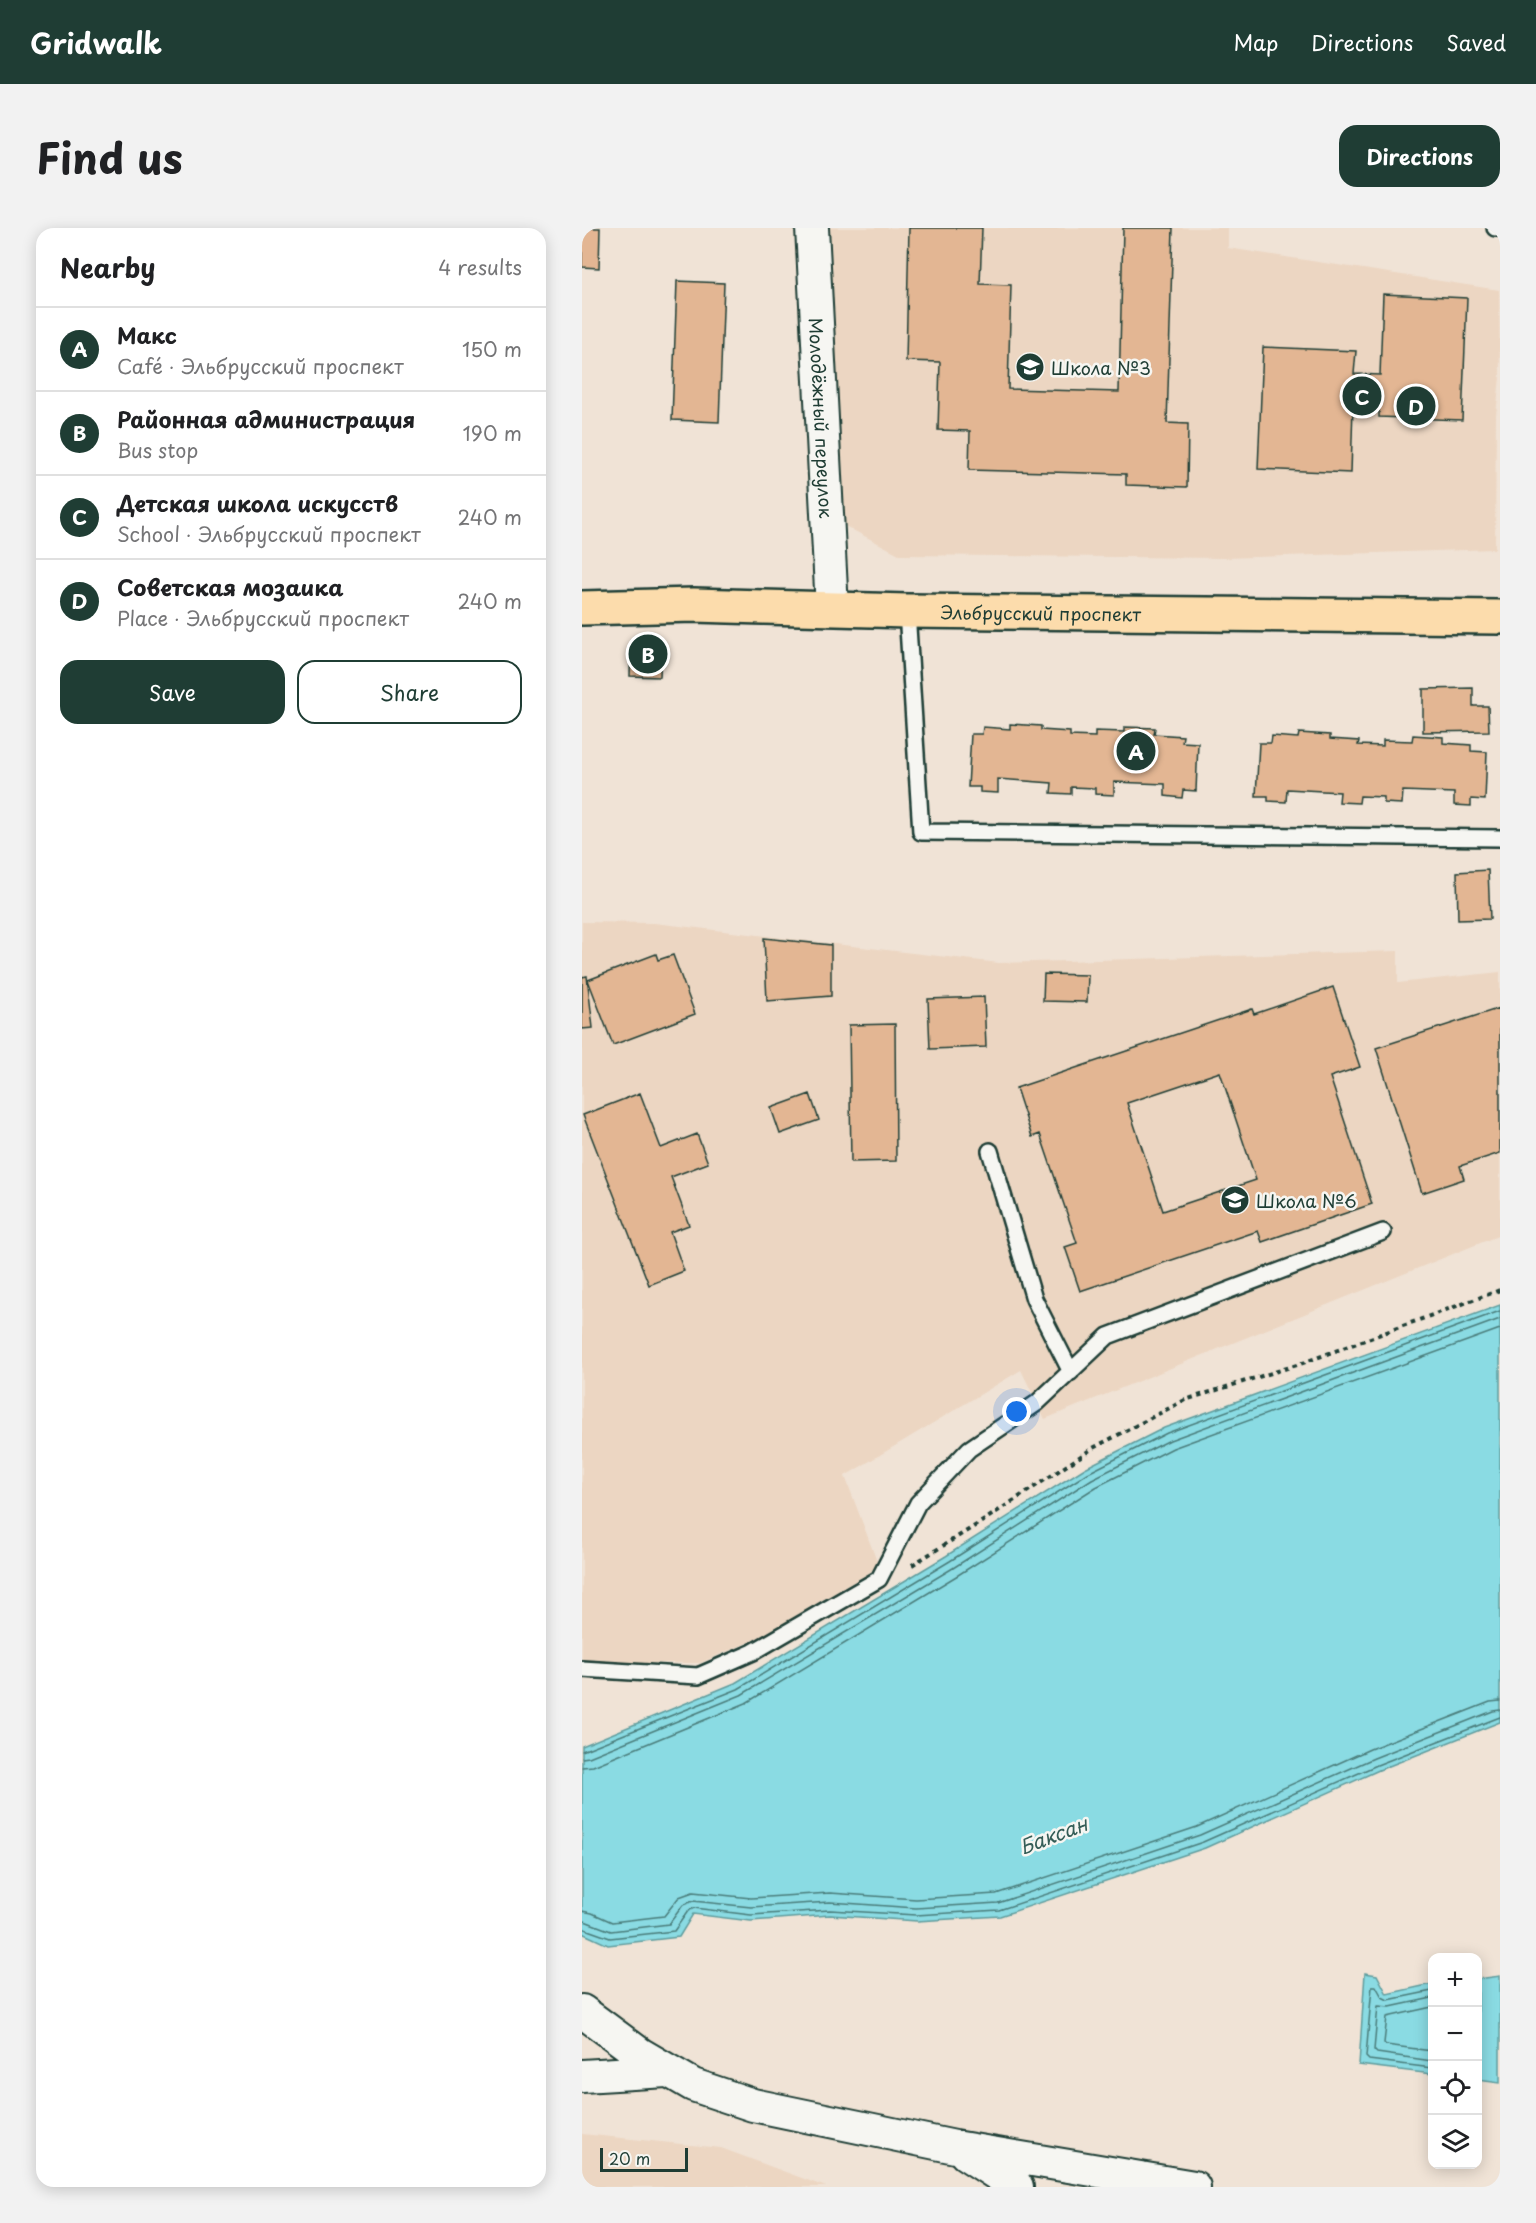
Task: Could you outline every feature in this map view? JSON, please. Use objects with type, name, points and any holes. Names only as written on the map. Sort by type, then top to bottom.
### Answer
[{"type":"main road","name":"Эльбрусский проспект","points":[[582,608],[694,605],[832,609],[1500,617]]},
{"type":"street","name":"Молодёжный переулок","points":[[812,228],[832,609]]},
{"type":"street","points":[[582,2011],[667,2071],[693,2085],[753,2105],[955,2147],[1194,2187]]},
{"type":"street","points":[[582,2076],[667,2071]]},
{"type":"street","points":[[955,2147],[1017,2187]]},
{"type":"lane","points":[[1495,228],[1500,228]]},
{"type":"lane","points":[[907,610],[921,832],[1500,838]]},
{"type":"lane","points":[[990,1151],[1034,1299],[1071,1372]]},
{"type":"lane","points":[[582,1670],[698,1676],[753,1652],[879,1579],[918,1503],[969,1449],[1037,1403],[1108,1336],[1383,1232]]},
{"type":"path","points":[[879,1579],[910,1567],[1093,1448],[1185,1400],[1300,1364],[1500,1290]]},
{"type":"shaded area","name":"Школа №3","points":[[829,228],[1228,228],[1228,248],[1499,290],[1500,377],[1496,415],[1495,549],[1225,558],[901,555],[845,526],[837,435]]},
{"type":"shaded area","points":[[582,922],[654,923],[999,963],[1398,951],[1398,983],[1500,972],[1500,1235],[1045,1419],[1021,1370],[845,1476],[879,1567],[756,1639],[700,1663],[582,1663]]},
{"type":"shaded area","points":[[582,2134],[721,2148],[826,2187],[582,2187]]},
{"type":"water","name":"Баксан","points":[[1500,1305],[1500,1722],[1379,1770],[1205,1848],[1000,1916],[917,1921],[830,1915],[751,1921],[693,1914],[679,1937],[608,1945],[582,1933],[582,1746],[735,1683],[946,1556],[1085,1468],[1164,1428]]},
{"type":"water","points":[[1365,1973],[1377,1975],[1387,1994],[1428,1985],[1428,2074],[1359,2065]]},
{"type":"water","points":[[1500,1976],[1500,2083],[1482,2081],[1482,1978]]},
{"type":"building","points":[[582,228],[600,228],[599,268],[582,267]]},
{"type":"building","points":[[909,228],[982,228],[980,284],[1011,285],[1008,389],[1119,392],[1123,228],[1173,228],[1167,423],[1188,424],[1187,487],[1126,485],[1126,474],[969,470],[970,431],[938,430],[940,362],[906,361]]},
{"type":"building","points":[[677,281],[724,283],[719,422],[672,420]]},
{"type":"building","points":[[1383,294],[1467,298],[1462,420],[1379,417],[1379,407],[1353,406],[1351,473],[1258,469],[1263,347],[1356,351],[1354,374],[1380,375]]},
{"type":"building","points":[[631,641],[661,642],[660,677],[630,676]]},
{"type":"building","points":[[1473,688],[1473,706],[1488,706],[1489,731],[1423,732],[1423,689]]},
{"type":"building","points":[[1010,724],[1041,726],[1041,730],[1070,732],[1070,736],[1095,737],[1095,731],[1124,732],[1124,727],[1155,728],[1154,734],[1183,736],[1182,742],[1198,743],[1196,791],[1183,790],[1182,798],[1165,796],[1165,784],[1114,782],[1114,795],[1095,794],[1095,788],[1071,787],[1071,794],[1051,793],[1052,783],[998,779],[998,793],[980,792],[980,787],[968,787],[971,734],[982,734],[983,727],[1010,729]]},
{"type":"building","points":[[1299,733],[1330,735],[1330,739],[1359,741],[1358,745],[1383,746],[1383,740],[1412,741],[1413,735],[1443,737],[1443,743],[1471,745],[1471,751],[1487,752],[1485,800],[1471,799],[1471,806],[1454,805],[1454,793],[1403,791],[1402,804],[1384,803],[1384,797],[1360,796],[1359,803],[1339,802],[1340,792],[1287,789],[1286,802],[1268,801],[1268,796],[1256,796],[1259,743],[1271,743],[1272,736],[1298,738]]},
{"type":"building","points":[[1488,870],[1490,919],[1458,920],[1457,872]]},
{"type":"building","points":[[764,938],[831,945],[831,996],[767,1001]]},
{"type":"building","points":[[656,954],[658,960],[673,955],[695,1014],[613,1045],[588,980]]},
{"type":"building","points":[[1044,974],[1088,975],[1087,1002],[1043,1001]]},
{"type":"building","points":[[587,976],[593,1028],[582,1029],[582,977]]},
{"type":"building","points":[[1333,987],[1360,1067],[1330,1077],[1372,1204],[1262,1242],[1258,1231],[1080,1291],[1065,1247],[1077,1243],[1040,1134],[1032,1137],[1016,1088],[1252,1009],[1254,1014]],"holes":[[[1220,1072],[1256,1180],[1163,1211],[1127,1103]]]},
{"type":"building","points":[[984,997],[986,1047],[930,1049],[928,999]]},
{"type":"building","points":[[1500,1008],[1500,1153],[1460,1166],[1464,1179],[1422,1193],[1376,1048]]},
{"type":"building","points":[[895,1024],[896,1161],[851,1162],[849,1025]]},
{"type":"building","points":[[640,1093],[661,1148],[697,1134],[708,1163],[671,1177],[689,1225],[670,1232],[684,1271],[649,1285],[583,1115]]},
{"type":"building","points":[[810,1094],[819,1120],[780,1134],[771,1108]]},
{"type":"place","name":"Школа №3","points":[[1030,367]]},
{"type":"place","name":"Детская школа искусств","points":[[1362,396]]},
{"type":"place","name":"Советская мозаика","points":[[1416,406]]},
{"type":"place","name":"Районная администрация","points":[[648,654]]},
{"type":"place","name":"Макс","points":[[1136,751]]},
{"type":"place","name":"Школа №6","points":[[1235,1200]]}]
